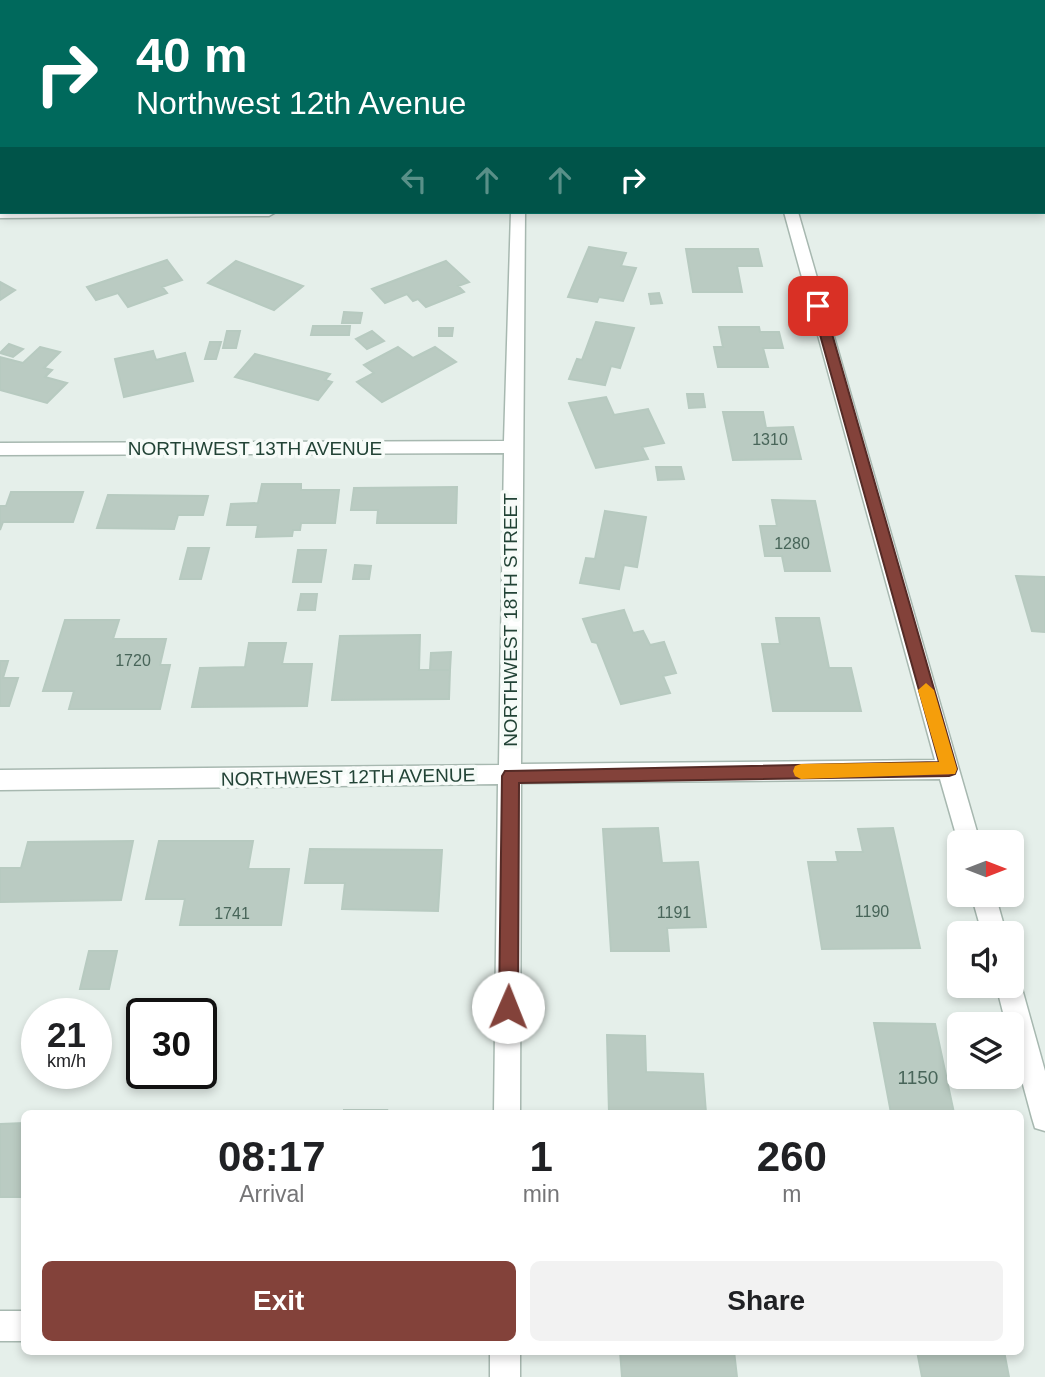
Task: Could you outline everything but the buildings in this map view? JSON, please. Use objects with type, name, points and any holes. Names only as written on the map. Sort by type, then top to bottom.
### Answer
[{"type":"street","name":"NORTHWEST 18TH STREET","points":[[507,1110],[511,776],[510,447],[518,214]]},
{"type":"street","points":[[792,214],[966,830]]},
{"type":"street","name":"NORTHWEST 13TH AVENUE","points":[[0,449],[510,447]]},
{"type":"street","name":"NORTHWEST 12TH AVENUE","points":[[0,780],[949,769]]},
{"type":"street","points":[[1012,998],[1045,1118]]},
{"type":"street","points":[[0,1326],[21,1326]]},
{"type":"street","points":[[505,1355],[505,1377]]},
{"type":"slow traffic","points":[[801,771],[949,769],[926,690]]},
{"type":"route","points":[[508,1007],[511,776],[949,769],[818,306]]}]
